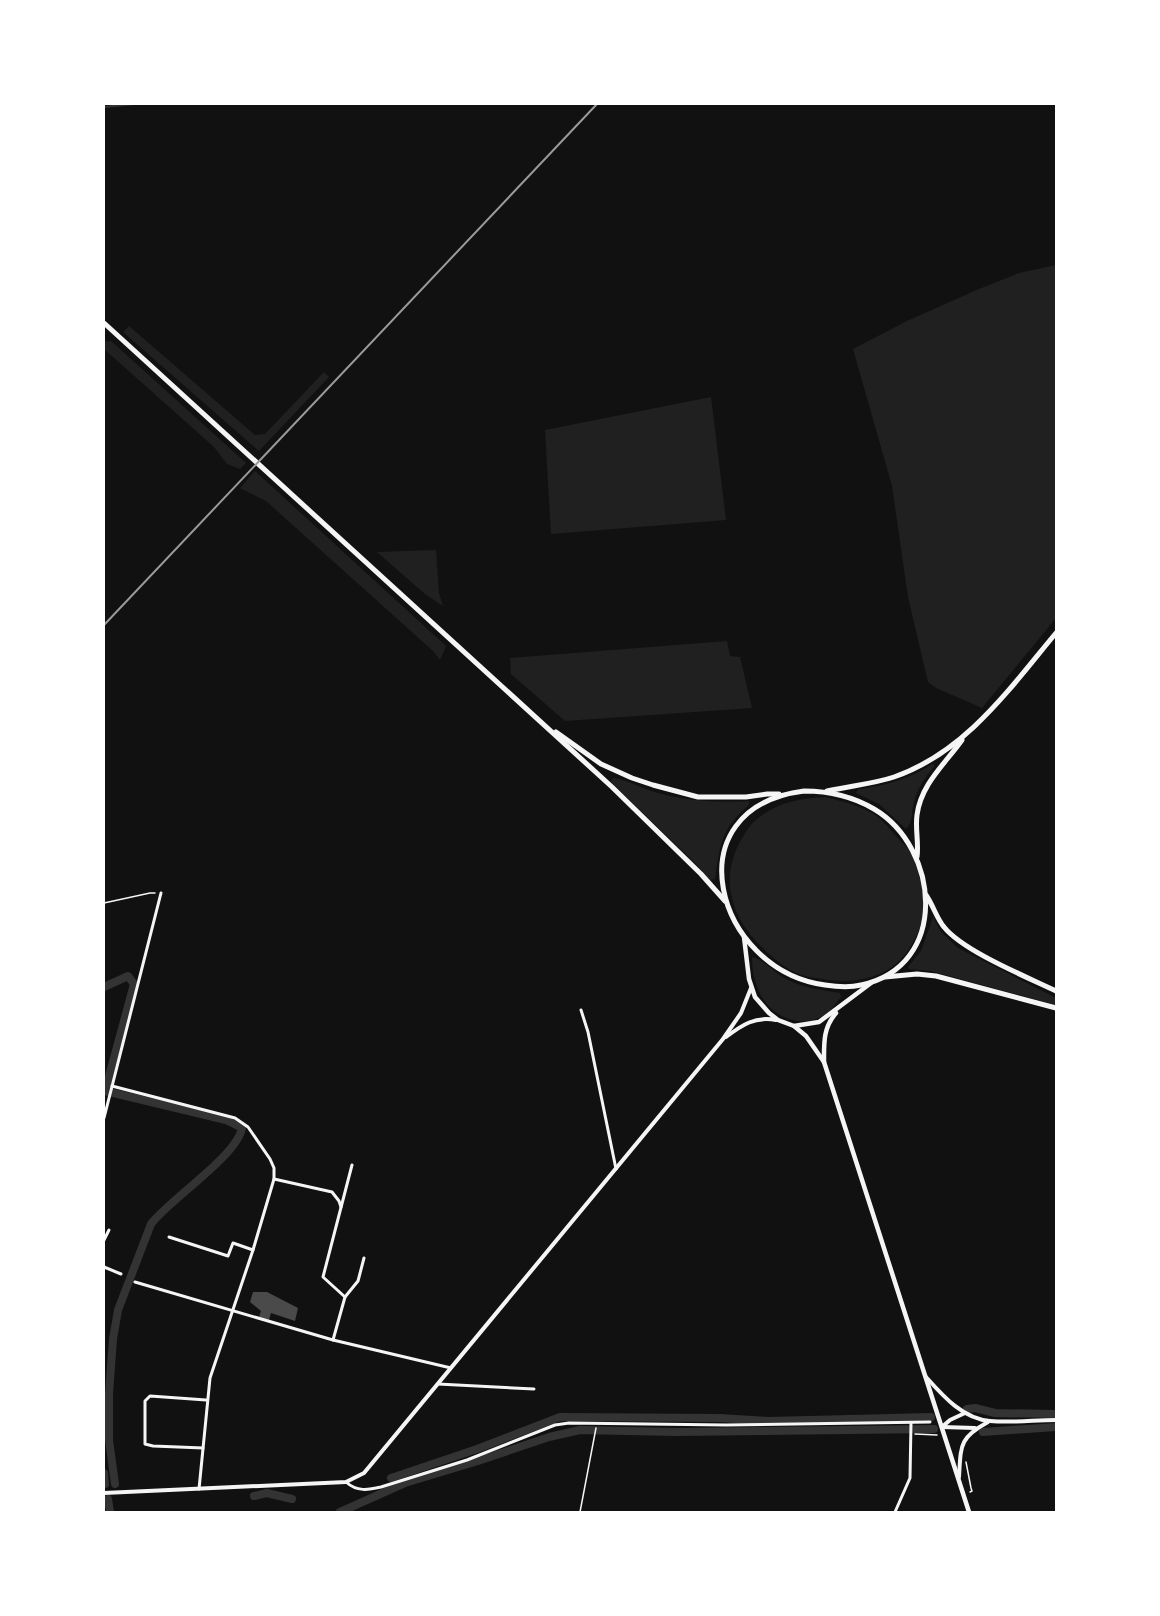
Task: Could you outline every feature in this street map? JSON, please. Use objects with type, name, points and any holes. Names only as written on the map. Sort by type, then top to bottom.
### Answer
[{"type":"main road","points":[[104,323],[621,795],[725,901],[744,937],[770,963],[791,976],[812,983],[843,987],[871,983]]},
{"type":"main road","points":[[916,858],[919,845],[916,818],[920,801],[932,777],[1056,633]]},
{"type":"main road","points":[[541,723],[601,764],[632,778],[698,797],[746,797],[826,791],[895,776],[918,767],[965,736]]},
{"type":"main road","points":[[794,1026],[819,1022],[871,983],[897,968],[917,945],[927,914],[926,895],[910,844],[888,820],[875,810],[844,795],[826,791]]},
{"type":"main road","points":[[725,901],[721,864],[728,840],[738,824],[756,808],[784,794]]},
{"type":"main road","points":[[926,895],[943,926],[960,943],[1056,991]]},
{"type":"main road","points":[[744,937],[752,988],[760,1005],[778,1020],[794,1026],[806,1036],[824,1062],[969,1512]]},
{"type":"main road","points":[[885,977],[918,974],[936,976],[1056,1008]]},
{"type":"main road","points":[[824,1062],[826,1029],[829,1021],[843,1005]]},
{"type":"street","points":[[104,1118],[161,893]]},
{"type":"street","points":[[104,1493],[346,1482],[364,1473],[723,1039],[741,1013],[752,988]]},
{"type":"street","points":[[581,1010],[588,1032],[616,1169]]},
{"type":"street","points":[[723,1039],[750,1021],[766,1018],[778,1020]]},
{"type":"street","points":[[112,1086],[235,1119],[248,1127],[274,1168],[274,1179],[253,1250],[210,1378],[200,1489]]},
{"type":"street","points":[[345,1297],[323,1277],[352,1165]]},
{"type":"street","points":[[274,1179],[332,1192],[342,1209]]},
{"type":"street","points":[[104,1240],[109,1230]]},
{"type":"street","points":[[168,1237],[228,1256],[232,1243],[253,1250]]},
{"type":"street","points":[[333,1340],[345,1297],[358,1281],[364,1258]]},
{"type":"street","points":[[104,1267],[121,1274]]},
{"type":"street","points":[[135,1282],[333,1340],[451,1368]]},
{"type":"street","points":[[925,1376],[947,1400],[965,1413],[988,1421],[1056,1420]]},
{"type":"street","points":[[438,1384],[534,1389]]},
{"type":"street","points":[[203,1448],[147,1446],[144,1441],[145,1401],[150,1396],[207,1400]]},
{"type":"street","points":[[942,1427],[951,1419],[965,1413]]},
{"type":"street","points":[[959,1480],[960,1449],[969,1433],[988,1421]]},
{"type":"street","points":[[346,1482],[353,1489],[370,1490],[467,1460],[555,1425],[930,1422]]},
{"type":"street","points":[[895,1512],[910,1478],[911,1423]]},
{"type":"street","points":[[942,1427],[976,1428]]},
{"type":"path","points":[[104,903],[150,892],[161,893]]},
{"type":"path","points":[[580,1512],[597,1424]]},
{"type":"shaded area","points":[[1056,265],[1056,618],[982,708],[936,688],[928,682],[908,597],[892,486],[853,349],[909,320],[979,289],[1019,273]]},
{"type":"shaded area","points":[[129,326],[255,435],[265,434],[324,372],[329,377],[259,451],[123,332]]},
{"type":"shaded area","points":[[111,341],[246,463],[240,469],[227,464],[214,447],[104,349],[104,342]]},
{"type":"shaded area","points":[[711,397],[726,520],[551,534],[545,430]]},
{"type":"shaded area","points":[[255,471],[446,646],[440,660],[433,651],[266,501],[240,488]]},
{"type":"shaded area","points":[[436,550],[439,593],[443,606],[425,594],[377,552]]},
{"type":"shaded area","points":[[727,641],[730,656],[740,657],[752,708],[565,721],[511,674],[510,658]]},
{"type":"shaded area","points":[[932,764],[934,767],[916,795],[911,821],[906,829],[879,804],[856,793],[858,789],[906,778]]},
{"type":"shaded area","points":[[613,778],[658,793],[692,800],[749,801],[749,805],[740,813],[723,838],[715,879],[710,880],[611,782]]},
{"type":"shaded area","points":[[825,797],[861,808],[878,817],[911,852],[920,872],[924,900],[923,914],[914,941],[897,963],[882,973],[865,979],[829,980],[798,974],[783,966],[746,929],[733,901],[730,872],[741,840],[752,824],[768,811],[783,804]]},
{"type":"shaded area","points":[[933,917],[941,932],[958,948],[1056,998],[1056,1005],[931,971],[909,969],[908,967],[921,951]]},
{"type":"shaded area","points":[[752,957],[794,983],[840,993],[841,997],[825,1015],[819,1018],[797,1021],[786,1018],[776,1013],[762,998],[755,979]]},
{"type":"building","points":[[253,1292],[267,1292],[298,1308],[295,1321],[271,1313],[269,1320],[259,1317],[261,1311],[250,1302]]},
{"type":"waterway","points":[[104,107],[134,104]]},
{"type":"waterway","points":[[104,987],[128,976],[134,984],[105,1091],[226,1120],[242,1128],[237,1139],[216,1164],[151,1224],[118,1310],[113,1339],[109,1394],[109,1440],[115,1484]]},
{"type":"waterway","points":[[967,1409],[975,1408],[995,1413],[1056,1414]]},
{"type":"waterway","points":[[391,1478],[477,1449],[560,1417],[720,1418],[768,1421],[931,1417]]},
{"type":"waterway","points":[[983,1432],[1056,1427]]},
{"type":"waterway","points":[[340,1512],[405,1483],[549,1437],[580,1430],[676,1432],[934,1429]]},
{"type":"waterway","points":[[104,1473],[105,1484]]},
{"type":"waterway","points":[[254,1496],[267,1493],[292,1499]]},
{"type":"waterway","points":[[108,1499],[110,1512]]},
{"type":"railway","points":[[104,625],[597,104]]}]
